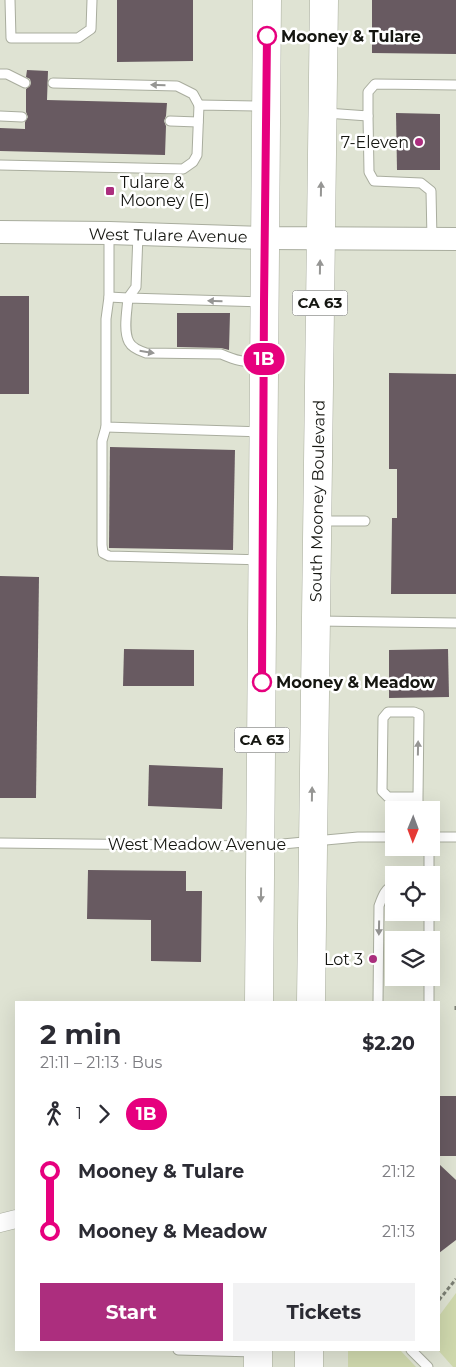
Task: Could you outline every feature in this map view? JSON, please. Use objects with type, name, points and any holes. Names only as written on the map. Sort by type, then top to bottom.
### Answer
[{"type":"main road","name":"CA 63","points":[[259,1001],[267,0]]},
{"type":"main road","name":"South Mooney Boulevard","points":[[311,1001],[324,0]]},
{"type":"main road","points":[[309,1351],[309,1367]]},
{"type":"street","name":"West Tulare Avenue","points":[[0,232],[109,232],[265,238],[456,239]]},
{"type":"street","points":[[0,1223],[15,1219]]},
{"type":"lane","points":[[10,0],[11,38],[78,38],[92,29],[92,0]]},
{"type":"lane","points":[[0,74],[7,74],[24,82]]},
{"type":"lane","points":[[0,165],[183,168],[193,162],[197,155],[199,105],[192,94],[177,86],[53,83]]},
{"type":"lane","points":[[432,239],[431,191],[421,183],[374,181],[369,172],[368,92],[375,84],[456,86]]},
{"type":"lane","points":[[199,105],[267,106]]},
{"type":"lane","points":[[323,113],[368,116]]},
{"type":"lane","points":[[0,116],[22,117]]},
{"type":"lane","points":[[170,121],[198,122]]},
{"type":"lane","points":[[109,232],[106,319],[106,427],[102,441],[103,553],[109,556],[262,560]]},
{"type":"lane","points":[[138,234],[136,287],[128,298],[127,333],[130,343],[137,350],[146,353],[221,354],[241,362],[264,362]]},
{"type":"lane","points":[[108,298],[264,302]]},
{"type":"lane","points":[[106,427],[264,432]]},
{"type":"lane","points":[[316,520],[365,521]]},
{"type":"lane","points":[[315,621],[456,623]]},
{"type":"lane","points":[[418,797],[388,797],[382,790],[383,718],[388,712],[414,712],[419,714],[418,801]]},
{"type":"lane","name":"West Meadow Avenue","points":[[0,842],[261,846],[358,837],[385,837]]},
{"type":"lane","points":[[440,837],[456,837]]},
{"type":"lane","points":[[378,1001],[379,906],[385,892]]},
{"type":"lane","points":[[429,986],[429,1001]]},
{"type":"lane","points":[[191,1351],[258,1356]]},
{"type":"lane","points":[[412,1351],[428,1367]]},
{"type":"path","points":[[456,1006],[456,1011]]},
{"type":"path","points":[[440,1299],[456,1279]]},
{"type":"green space","points":[[456,1293],[456,1367],[453,1367],[439,1351],[440,1315]]},
{"type":"green space","points":[[348,1351],[401,1351],[416,1367],[348,1367]]},
{"type":"building","points":[[117,0],[193,0],[193,61],[117,62]]},
{"type":"building","points":[[372,0],[456,0],[456,54],[372,53]]},
{"type":"building","points":[[27,70],[48,71],[47,100],[167,103],[164,121],[166,126],[165,155],[0,151],[0,128],[25,129],[25,122],[28,117],[26,112],[26,89],[31,83],[30,79],[26,77]]},
{"type":"building","name":"7-Eleven","points":[[396,113],[440,114],[440,170],[397,170]]},
{"type":"building","points":[[0,296],[29,296],[29,394],[0,394]]},
{"type":"building","points":[[177,313],[230,313],[229,350],[221,348],[177,347]]},
{"type":"building","points":[[389,373],[456,374],[456,594],[391,594],[392,518],[397,518],[397,469],[389,469]]},
{"type":"building","points":[[110,447],[235,450],[233,550],[109,548]]},
{"type":"building","points":[[0,576],[39,577],[36,798],[0,798]]},
{"type":"building","points":[[124,649],[194,650],[194,686],[123,686]]},
{"type":"building","points":[[448,649],[449,697],[389,698],[389,650]]},
{"type":"building","points":[[149,765],[223,768],[222,809],[148,806]]},
{"type":"building","points":[[88,870],[186,871],[186,891],[202,891],[201,962],[151,961],[151,920],[87,919]]},
{"type":"building","points":[[440,1096],[456,1096],[456,1156],[440,1156]]},
{"type":"building","points":[[440,1165],[456,1180],[456,1240],[440,1252]]},
{"type":"bus line","name":"1B","points":[[262,682],[267,36]]},
{"type":"place","name":"Mooney & Tulare","points":[[267,36]]},
{"type":"place","name":"7-Eleven","points":[[419,142]]},
{"type":"place","name":"Tulare & Mooney (E)","points":[[110,191]]},
{"type":"place","name":"Mooney & Meadow","points":[[262,682]]},
{"type":"place","name":"Lot 3","points":[[373,959]]}]
